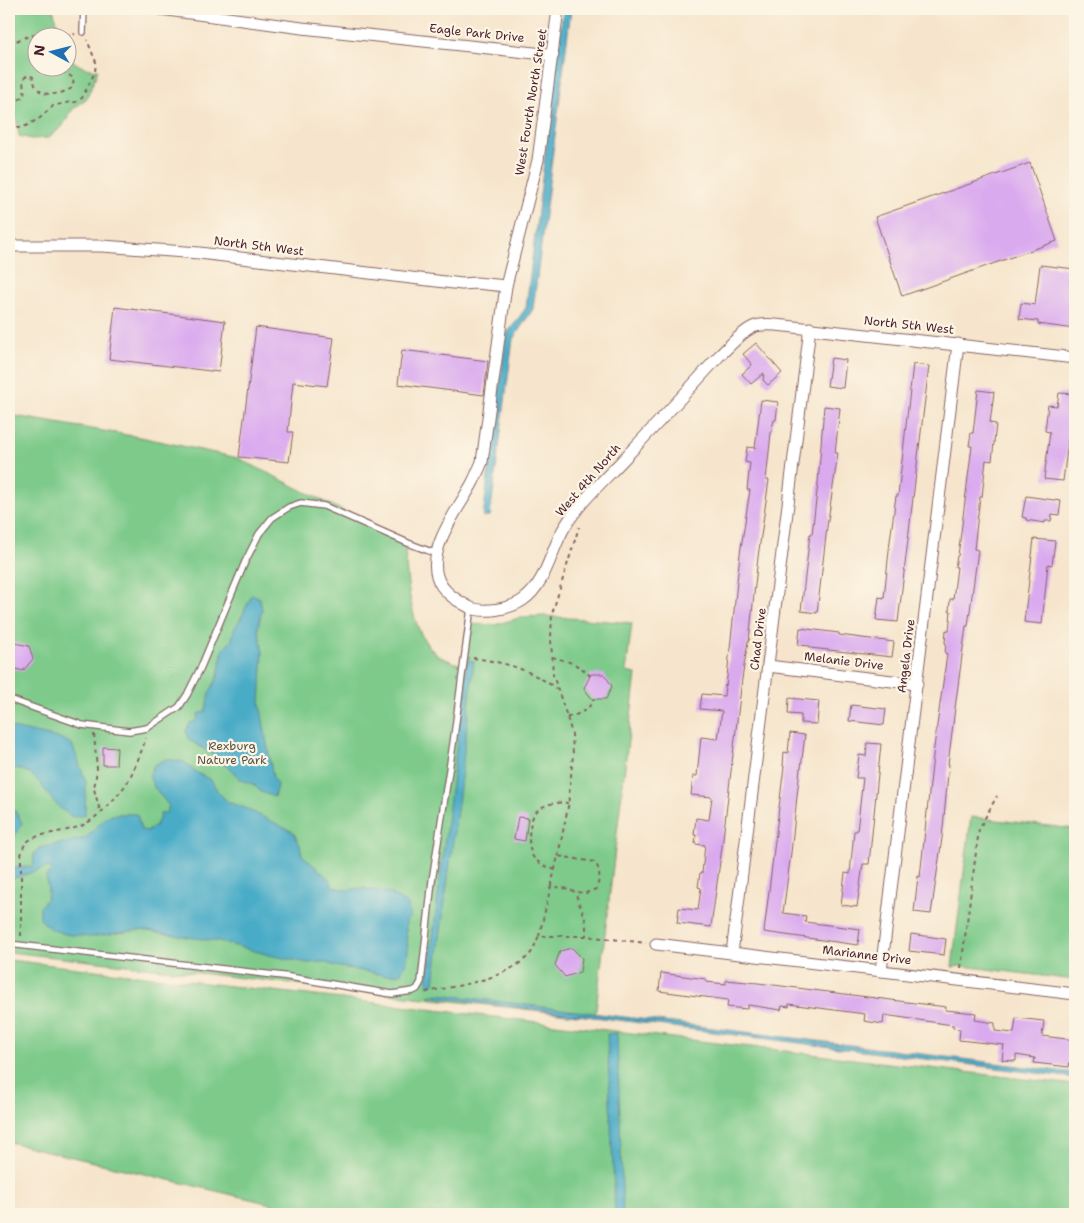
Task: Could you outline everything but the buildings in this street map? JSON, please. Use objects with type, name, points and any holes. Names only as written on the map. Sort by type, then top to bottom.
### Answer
[{"type":"street","name":"Eagle Park Drive","points":[[160,9],[302,28],[553,55]]},
{"type":"street","name":"West Fourth North Street","points":[[506,286],[538,160],[558,9]]},
{"type":"street","name":"North 5th West","points":[[9,246],[102,246],[199,253],[462,284],[476,283],[506,286]]},
{"type":"street","name":"West 4th North","points":[[506,286],[482,462],[473,483],[443,534],[437,554],[437,576],[442,586],[447,593],[470,608],[496,610],[524,600],[542,576],[559,538],[580,506],[719,356],[741,335]]},
{"type":"street","name":"North 5th West","points":[[741,335],[753,327],[762,325],[810,328],[1075,358]]},
{"type":"street","name":"Chad Drive","points":[[732,953],[810,328]]},
{"type":"street","name":"Angela Drive","points":[[880,971],[958,344]]},
{"type":"street","name":"Melanie Drive","points":[[768,666],[917,684]]},
{"type":"street","name":"Marianne Drive","points":[[656,944],[1075,994]]},
{"type":"lane","points":[[83,32],[84,9]]},
{"type":"lane","points":[[9,699],[82,725],[129,731],[150,726],[179,707],[201,667],[245,562],[260,534],[272,518],[281,511],[301,504],[324,506],[437,554]]},
{"type":"lane","points":[[9,944],[283,976],[392,994],[404,994],[417,988],[421,982],[432,881],[470,608]]},
{"type":"path","points":[[9,130],[26,126],[40,118],[53,106],[76,102],[82,98],[96,72],[96,62],[83,32],[78,33]]},
{"type":"path","points":[[9,43],[28,36]]},
{"type":"path","points":[[9,112],[16,102],[24,96],[23,80],[28,75]]},
{"type":"path","points":[[33,78],[35,86],[42,93],[54,94],[72,88],[73,78]]},
{"type":"path","points":[[404,994],[455,987],[502,972],[520,962],[531,952],[539,936],[555,870],[568,803],[573,755],[572,734],[553,675],[552,614],[579,526]]},
{"type":"path","points":[[464,656],[492,660],[516,667],[540,676],[558,690]]},
{"type":"path","points":[[552,657],[573,663],[586,671],[590,676]]},
{"type":"path","points":[[567,717],[581,713],[591,705],[594,699]]},
{"type":"path","points":[[18,945],[22,930],[21,867],[23,847],[27,841],[36,836],[69,831],[86,824],[100,811],[125,786],[144,746],[150,726]]},
{"type":"path","points":[[94,727],[97,769],[94,789],[100,811]]},
{"type":"path","points":[[960,969],[979,829],[997,796]]},
{"type":"path","points":[[555,870],[540,863],[533,857],[529,848],[532,818],[537,810],[548,804],[568,803]]},
{"type":"path","points":[[551,886],[586,893],[596,889],[599,879],[599,868],[595,862],[558,856]]},
{"type":"path","points":[[575,892],[586,922],[586,936]]},
{"type":"path","points":[[539,936],[586,936],[656,944]]},
{"type":"green space","points":[[9,9],[53,9],[58,28],[28,28],[28,78],[78,78],[78,65],[98,70],[87,98],[73,109],[62,127],[48,138],[31,139],[19,136],[16,115],[9,113]]},
{"type":"green space","name":"Rexburg Nature Park","points":[[9,415],[145,438],[238,458],[405,542],[410,599],[418,628],[424,640],[435,653],[455,663],[463,665],[468,624],[495,625],[522,617],[545,616],[632,623],[626,672],[636,674],[595,1017],[9,952]]},
{"type":"green space","points":[[971,817],[1075,829],[1075,980],[962,966],[952,967]]},
{"type":"green space","points":[[9,960],[1075,1085],[1075,1214],[313,1214],[9,1142]]},
{"type":"water","points":[[563,9],[571,9],[533,309],[513,339],[490,516],[483,517],[506,335],[526,308]]},
{"type":"water","points":[[252,594],[260,598],[262,610],[258,628],[263,652],[260,703],[273,778],[277,785],[274,797],[261,792],[253,784],[243,781],[214,755],[189,740],[186,731],[190,723],[196,721],[199,713],[205,712],[210,692],[218,676],[223,649],[232,640],[234,629]]},
{"type":"water","points":[[467,660],[474,661],[461,780],[434,983],[427,986]]},
{"type":"water","points":[[9,727],[62,739],[72,744],[86,782],[85,815],[73,817],[65,812],[31,774],[16,768],[9,775]]},
{"type":"water","points":[[166,759],[184,762],[197,773],[211,780],[218,792],[228,802],[245,808],[293,832],[300,845],[302,855],[329,879],[333,887],[348,890],[360,888],[390,893],[408,905],[410,917],[406,921],[406,929],[408,954],[400,974],[384,975],[323,962],[307,963],[222,942],[140,930],[89,937],[65,934],[50,929],[40,919],[40,907],[47,898],[46,876],[53,869],[48,867],[9,880],[9,871],[14,868],[33,866],[34,853],[39,848],[86,838],[106,817],[116,814],[137,814],[141,830],[148,831],[156,825],[160,814],[166,813],[169,806],[154,787],[149,776],[154,765]]},
{"type":"water","points":[[9,804],[22,823],[9,844]]},
{"type":"water","points":[[439,994],[1075,1073],[1075,1078],[429,996]]},
{"type":"water","points":[[617,1033],[623,1214],[615,1214],[607,1034]]}]
